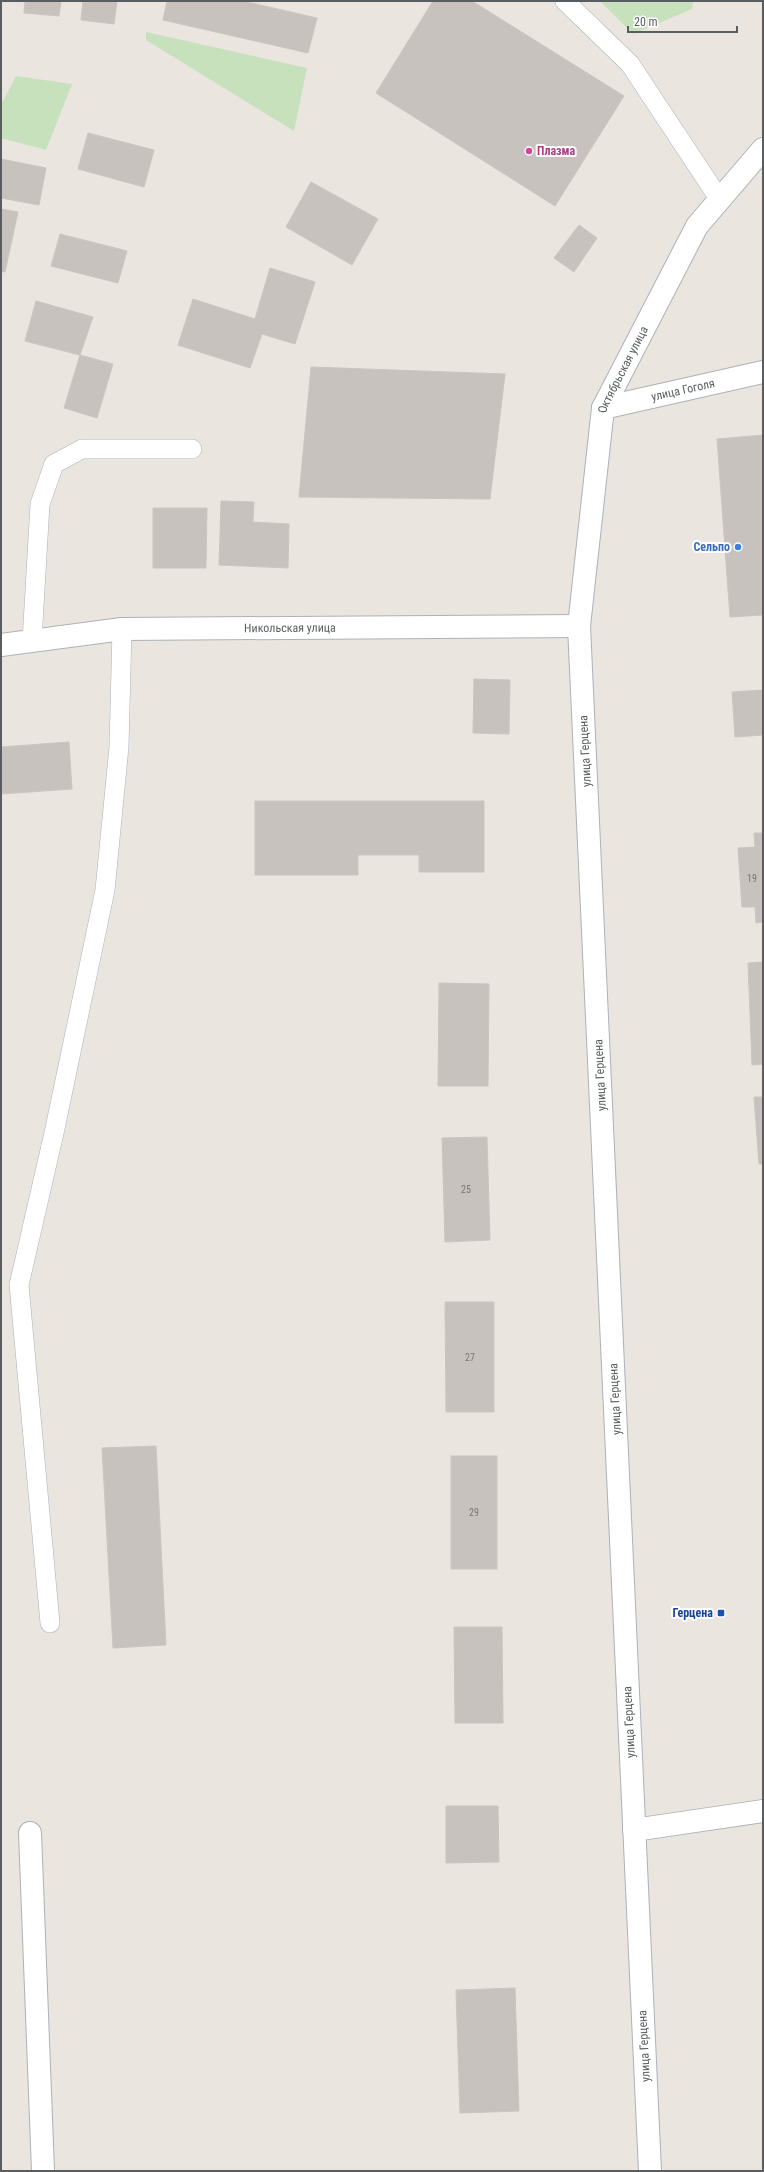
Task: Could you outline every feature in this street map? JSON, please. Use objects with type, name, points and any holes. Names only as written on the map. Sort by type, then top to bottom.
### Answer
[{"type":"main road","name":"Октябрьская улица","points":[[579,626],[603,408],[697,226],[763,149]]},
{"type":"main road","name":"улица Гоголя","points":[[603,408],[763,372]]},
{"type":"main road","name":"Никольская улица","points":[[1,644],[122,629],[579,626]]},
{"type":"main road","name":"улица Герцена","points":[[579,626],[650,2171]]},
{"type":"main road","points":[[634,1830],[763,1811]]},
{"type":"main road","points":[[30,1833],[43,2171]]},
{"type":"lane","points":[[565,1],[630,64],[720,200]]},
{"type":"lane","points":[[32,641],[40,504],[54,464],[82,449],[192,449]]},
{"type":"lane","points":[[50,1623],[19,1285],[54,1133],[105,890],[119,747],[122,629]]},
{"type":"green space","points":[[600,1],[693,1],[692,9],[633,34]]},
{"type":"green space","points":[[146,32],[307,68],[294,131],[146,40]]},
{"type":"green space","points":[[16,76],[72,84],[46,150],[1,138],[1,105]]},
{"type":"building","points":[[25,1],[61,1],[59,16],[24,13]]},
{"type":"building","points":[[83,1],[117,1],[114,24],[81,20]]},
{"type":"building","points":[[167,1],[243,1],[317,18],[308,53],[163,20]]},
{"type":"building","name":"Плазма","points":[[433,1],[472,1],[624,96],[555,206],[376,93]]},
{"type":"building","points":[[88,133],[154,150],[144,187],[78,169]]},
{"type":"building","points":[[1,159],[46,168],[39,205],[1,198]]},
{"type":"building","points":[[311,182],[378,219],[352,265],[286,227]]},
{"type":"building","points":[[1,209],[18,212],[5,272],[1,271]]},
{"type":"building","points":[[579,225],[597,238],[574,272],[554,258]]},
{"type":"building","points":[[60,234],[127,251],[118,283],[51,266]]},
{"type":"building","points":[[270,268],[315,282],[295,344],[262,334],[250,368],[178,345],[193,299],[255,319]]},
{"type":"building","points":[[36,301],[93,317],[80,355],[25,341]]},
{"type":"building","points":[[80,355],[113,364],[97,418],[64,408]]},
{"type":"building","points":[[311,367],[505,374],[490,499],[299,497]]},
{"type":"building","points":[[763,435],[763,615],[730,617],[717,439]]},
{"type":"building","points":[[221,501],[254,502],[253,522],[289,524],[288,568],[219,565]]},
{"type":"building","points":[[153,508],[207,508],[206,568],[153,568]]},
{"type":"building","points":[[474,679],[510,680],[509,734],[473,733]]},
{"type":"building","points":[[763,690],[763,735],[735,737],[732,692]]},
{"type":"building","points":[[69,742],[72,789],[1,794],[1,747]]},
{"type":"building","points":[[255,801],[484,801],[484,872],[419,872],[419,855],[358,855],[358,875],[255,875]]},
{"type":"building","points":[[754,833],[763,833],[763,922],[756,923],[755,907],[742,907],[738,848],[755,847]]},
{"type":"building","points":[[763,962],[763,1064],[752,1065],[748,963]]},
{"type":"building","points":[[439,983],[489,984],[488,1086],[438,1086]]},
{"type":"building","points":[[754,1097],[763,1097],[763,1164],[759,1164]]},
{"type":"building","points":[[487,1137],[490,1240],[445,1242],[442,1138]]},
{"type":"building","points":[[445,1302],[494,1302],[494,1412],[446,1412]]},
{"type":"building","points":[[156,1446],[166,1645],[113,1648],[102,1448]]},
{"type":"building","points":[[451,1456],[497,1456],[497,1569],[451,1569]]},
{"type":"building","points":[[454,1627],[502,1627],[503,1723],[455,1723]]},
{"type":"building","points":[[446,1806],[498,1806],[499,1862],[446,1863]]},
{"type":"building","points":[[515,1988],[519,2111],[460,2113],[456,1990]]},
{"type":"place","name":"Плазма","points":[[529,151]]},
{"type":"place","name":"Сельпо","points":[[738,547]]},
{"type":"place","name":"Герцена","points":[[721,1613]]}]
